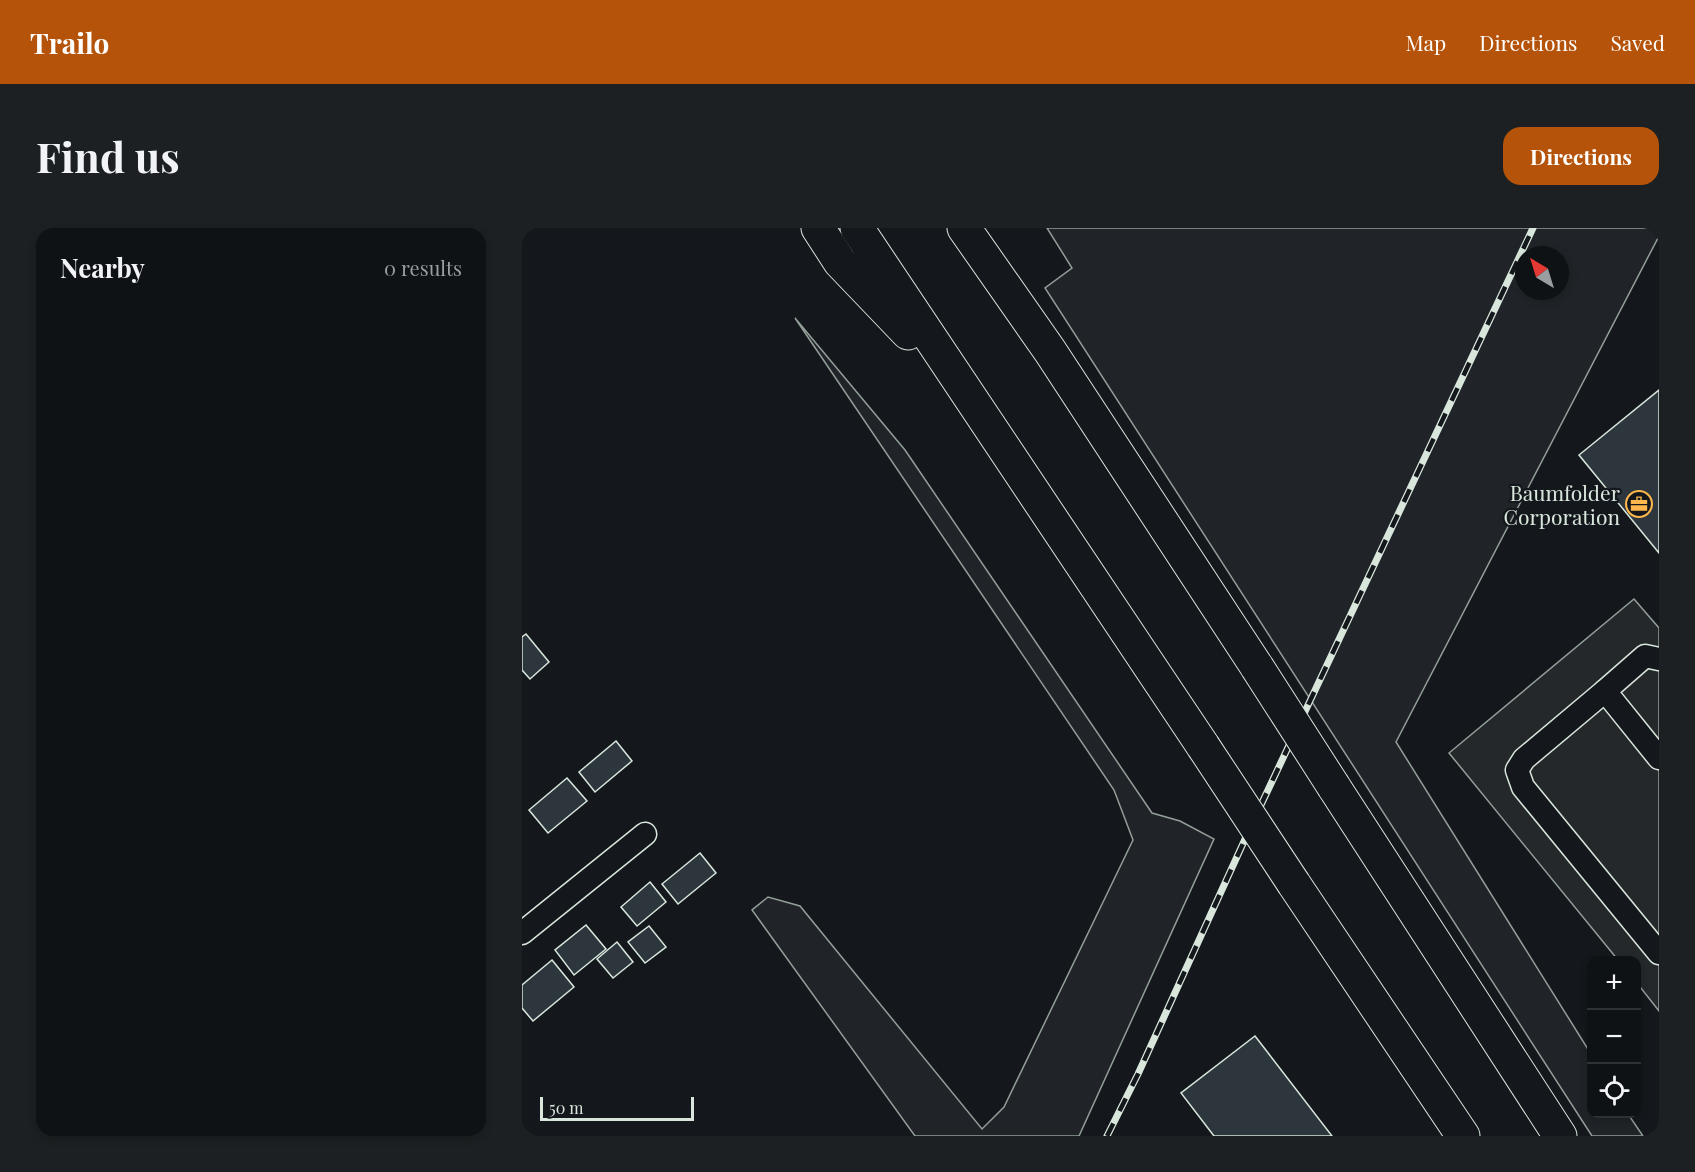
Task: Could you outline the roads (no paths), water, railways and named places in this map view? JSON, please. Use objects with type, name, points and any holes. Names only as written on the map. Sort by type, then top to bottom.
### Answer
[{"type":"highway","points":[[818,228],[840,262],[969,396]]},
{"type":"highway","points":[[857,228],[1463,1136]]},
{"type":"highway","points":[[964,228],[1050,351],[1559,1134]]},
{"type":"street","points":[[1659,659],[1645,656],[1524,759],[1517,770],[1524,787],[1659,953]]},
{"type":"street","points":[[1605,691],[1659,758]]},
{"type":"street","points":[[522,933],[645,834]]},
{"type":"railway","points":[[1107,1136],[1533,228]]},
{"type":"place","name":"Baumfolder Corporation","points":[[1639,504]]}]
